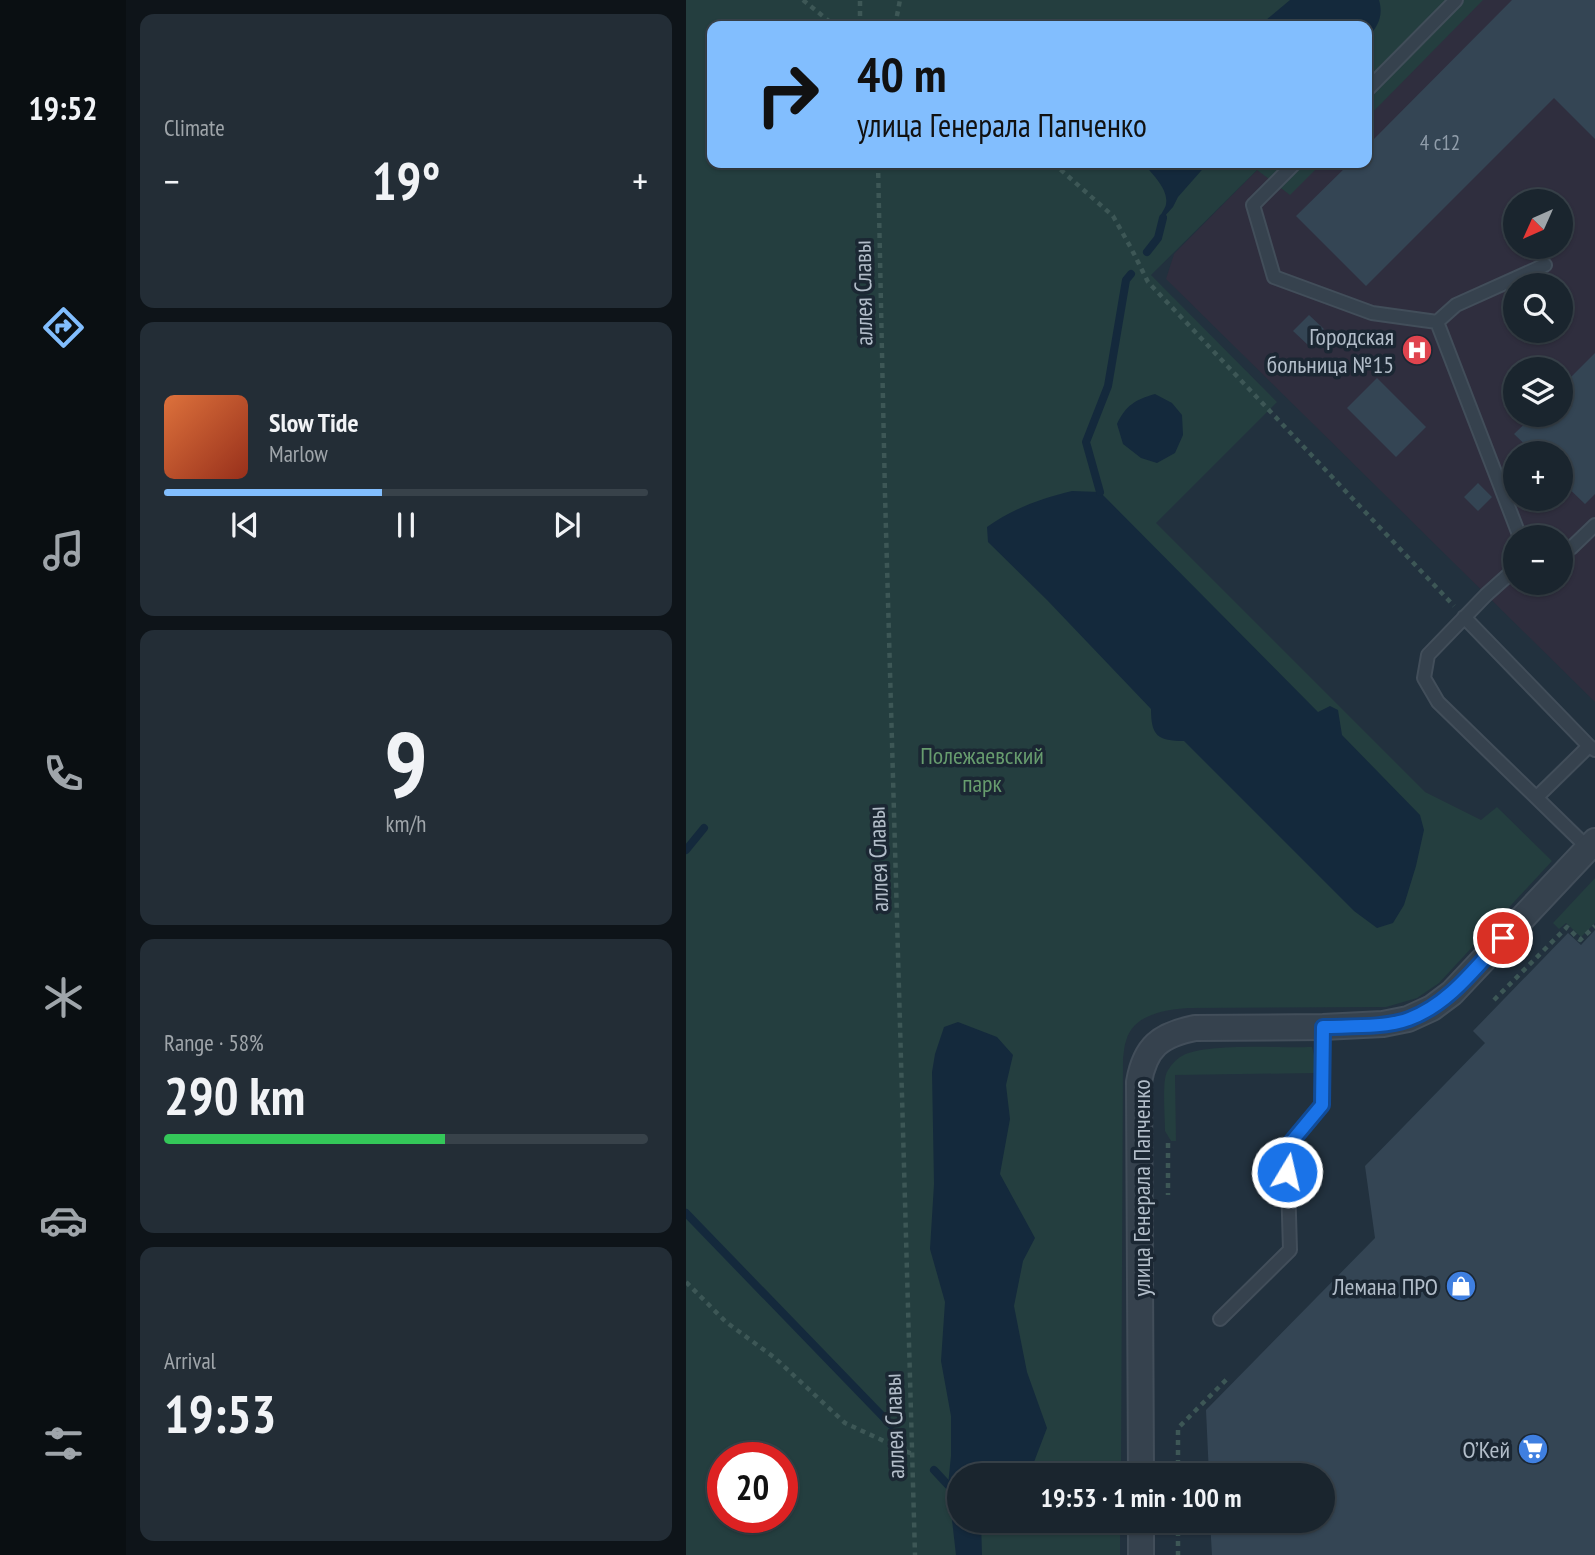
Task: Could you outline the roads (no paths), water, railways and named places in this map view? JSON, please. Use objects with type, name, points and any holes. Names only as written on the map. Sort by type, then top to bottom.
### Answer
[{"type":"street","name":"улица Генерала Папченко","points":[[1141,1463],[1139,1082],[1149,1051],[1162,1039],[1177,1031],[1195,1028],[1323,1027],[1396,1022],[1432,1008],[1452,993],[1592,845]]},
{"type":"street","points":[[1141,1533],[1141,1555]]},
{"type":"lane","points":[[1372,85],[1456,0]]},
{"type":"lane","points":[[1290,168],[1253,205],[1274,277],[1372,313],[1437,322],[1456,305],[1545,265]]},
{"type":"lane","points":[[1437,322],[1515,525]]},
{"type":"lane","points":[[1573,547],[1595,525]]},
{"type":"lane","points":[[1503,580],[1428,655],[1424,678],[1438,702],[1537,797],[1592,845]]},
{"type":"lane","points":[[1464,617],[1592,748],[1537,797]]},
{"type":"lane","points":[[1220,1319],[1290,1250],[1287,1147],[1322,1105],[1323,1027]]},
{"type":"waterway","points":[[1147,252],[1158,238],[1163,218]]},
{"type":"waterway","points":[[1100,492],[1086,442],[1108,386],[1126,280],[1131,274]]},
{"type":"waterway","points":[[686,850],[704,828]]},
{"type":"waterway","points":[[686,1213],[891,1425]]},
{"type":"waterway","points":[[934,1470],[947,1484]]},
{"type":"place","name":"Городская больница №15","points":[[1417,350]]},
{"type":"place","name":"Лемана ПРО","points":[[1461,1286]]},
{"type":"place","name":"О’Кей","points":[[1533,1449]]},
{"type":"park label","name":"Полежаевский парк","points":[[982,769]]}]
